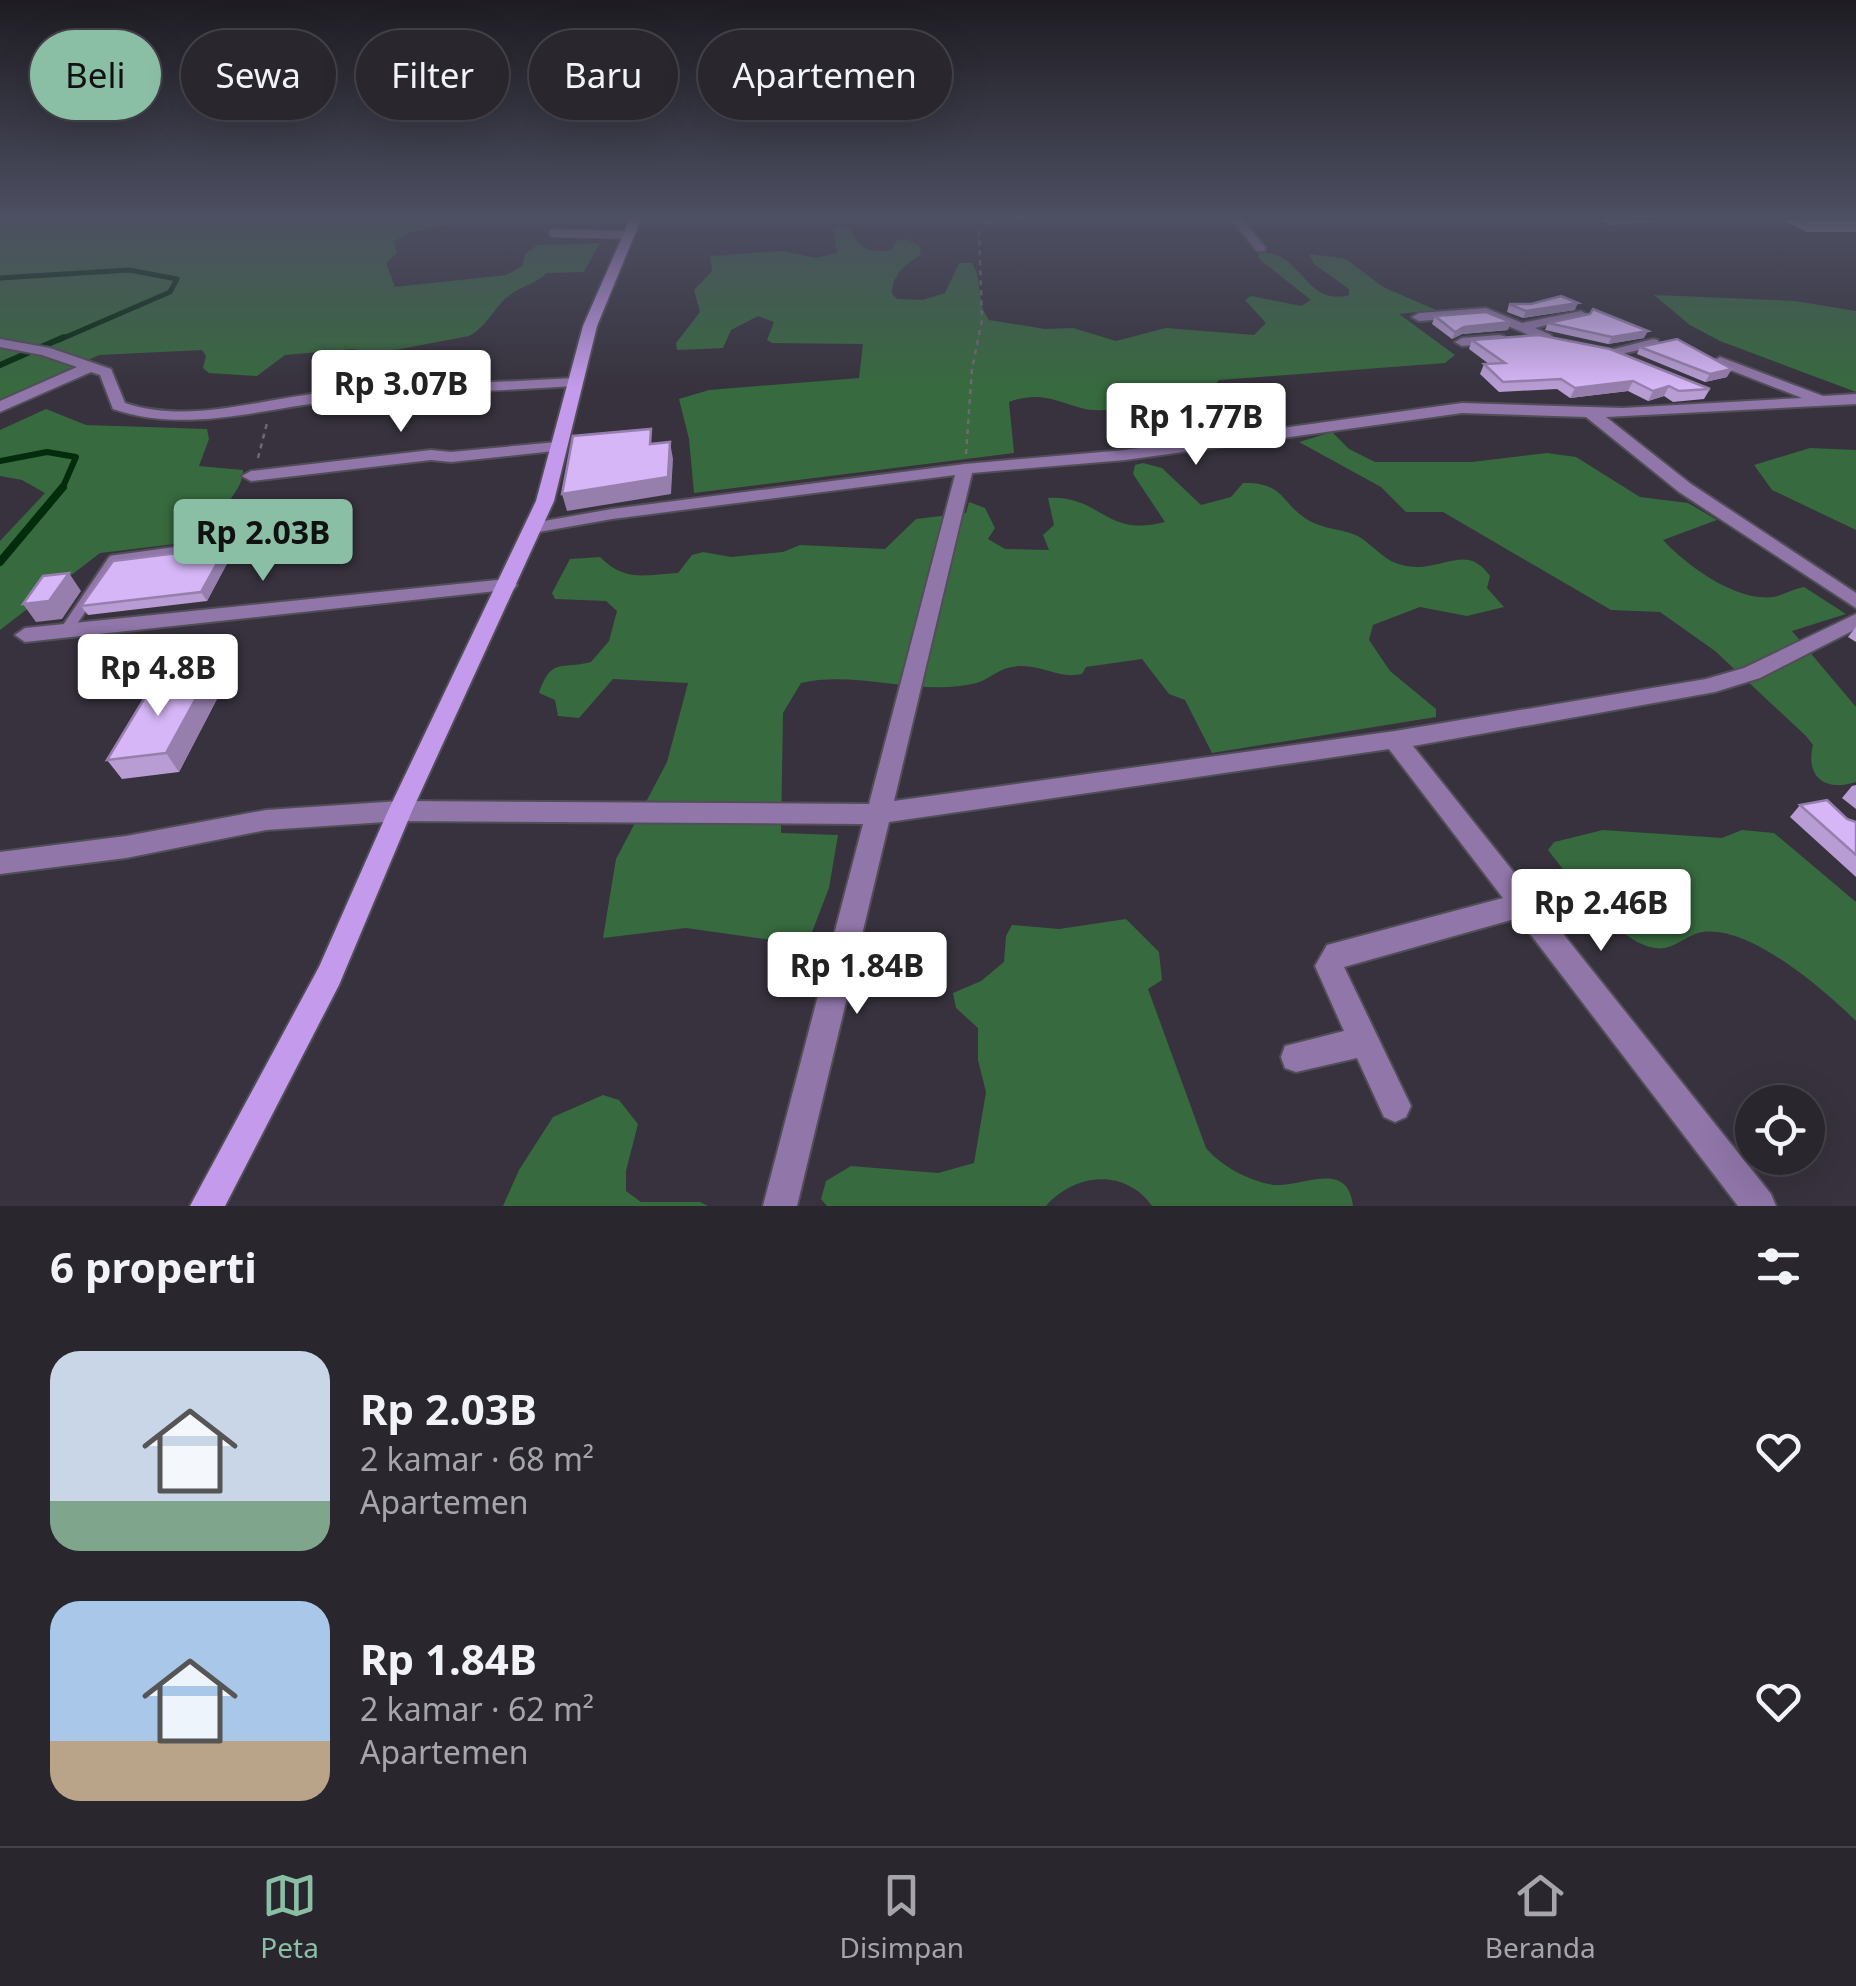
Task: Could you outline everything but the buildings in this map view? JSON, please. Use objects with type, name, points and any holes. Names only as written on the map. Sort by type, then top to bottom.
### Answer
[{"type":"main road","points":[[207,1206],[329,976],[400,811],[534,528],[590,326],[612,275]]},
{"type":"street","points":[[1419,317],[1486,312],[1553,339],[1462,342]]},
{"type":"street","points":[[1520,327],[1581,316]]},
{"type":"street","points":[[1638,366],[1594,352],[1653,342]]},
{"type":"street","points":[[0,343],[20,344],[106,372],[118,406],[138,415],[193,414],[270,404],[574,382]]},
{"type":"street","points":[[1720,360],[1824,401]]},
{"type":"street","points":[[0,407],[92,366]]},
{"type":"street","points":[[1706,388],[1739,406]]},
{"type":"street","points":[[534,528],[612,514],[965,469],[1126,455],[1462,408],[1590,412],[1856,399]]},
{"type":"street","points":[[1590,412],[1685,488],[1856,602]]},
{"type":"street","points":[[251,476],[431,455],[451,458],[557,447]]},
{"type":"street","points":[[780,1206],[965,469]]},
{"type":"street","points":[[25,635],[508,585]]},
{"type":"street","points":[[0,863],[126,847],[266,820],[400,811],[876,814],[1395,740],[1706,687],[1752,673],[1856,622]]},
{"type":"street","points":[[1395,740],[1759,1206]]},
{"type":"street","points":[[1395,1106],[1329,966],[1331,959],[1337,954],[1526,904]]},
{"type":"street","points":[[1296,1057],[1365,1042]]},
{"type":"lane","points":[[67,629],[113,561],[216,548]]},
{"type":"path","points":[[965,469],[972,370],[982,320],[981,275]]},
{"type":"path","points":[[251,476],[270,404]]},
{"type":"green space","points":[[0,275],[391,275],[395,287],[503,275],[544,275],[511,294],[469,336],[374,354],[358,354],[355,349],[285,355],[257,376],[209,373],[203,368],[206,356],[202,350],[99,355],[0,400]]},
{"type":"green space","points":[[708,275],[898,275],[892,294],[897,299],[923,300],[945,293],[953,275],[977,275],[982,306],[989,320],[1045,329],[1073,328],[1116,341],[1166,328],[1254,335],[1266,323],[1245,300],[1251,296],[1301,306],[1311,300],[1280,275],[1301,275],[1322,293],[1334,297],[1349,295],[1349,289],[1330,275],[1368,275],[1383,287],[1436,310],[1399,314],[1455,355],[1445,363],[1219,380],[1200,406],[1138,396],[1123,410],[1096,410],[1029,397],[1009,402],[1014,453],[694,493],[689,439],[679,399],[709,390],[859,378],[863,344],[772,343],[767,340],[774,322],[758,316],[731,330],[723,348],[677,350],[676,343],[700,312],[694,290]]},
{"type":"green space","points":[[1654,295],[1795,301],[1856,311],[1856,392],[1720,341],[1690,325]]},
{"type":"green space","points":[[46,409],[86,425],[207,429],[209,439],[199,466],[243,470],[224,518],[256,514],[263,522],[233,537],[100,553],[0,630],[0,541],[45,493],[22,480],[0,476],[0,430]]},
{"type":"green space","points":[[1332,432],[1349,449],[1375,462],[1472,462],[1547,453],[1576,457],[1640,497],[1688,503],[1717,520],[1663,540],[1698,570],[1728,588],[1773,597],[1804,587],[1846,614],[1792,631],[1856,707],[1856,782],[1835,785],[1820,779],[1812,766],[1813,745],[1806,736],[1715,651],[1660,612],[1611,610],[1443,512],[1406,512],[1381,487],[1299,442]]},
{"type":"green space","points":[[1810,448],[1856,450],[1856,530],[1772,490],[1754,465]]},
{"type":"green space","points":[[1135,465],[1162,468],[1201,505],[1231,497],[1243,483],[1267,486],[1308,520],[1358,536],[1391,561],[1422,567],[1469,560],[1490,576],[1487,588],[1504,607],[1467,616],[1420,607],[1373,625],[1369,640],[1390,671],[1436,709],[1436,717],[1212,753],[1185,700],[1169,694],[1142,659],[1086,667],[1082,674],[1074,675],[1013,667],[979,682],[951,687],[843,679],[801,683],[783,713],[781,833],[838,835],[829,888],[807,945],[686,928],[603,938],[616,859],[667,762],[688,683],[613,679],[579,718],[558,716],[555,700],[539,693],[548,674],[558,667],[591,662],[609,641],[617,611],[606,601],[555,599],[552,593],[570,559],[600,557],[627,574],[645,575],[678,573],[692,555],[703,552],[731,557],[783,552],[800,545],[885,549],[916,519],[966,513],[969,502],[985,508],[995,528],[988,539],[1005,549],[1049,550],[1043,535],[1054,525],[1048,498],[1080,503],[1129,525],[1165,522],[1133,474]]},
{"type":"green space","points":[[1603,830],[1722,838],[1742,830],[1774,833],[1856,902],[1856,1021],[1783,961],[1738,937],[1698,933],[1672,946],[1655,948],[1626,935],[1596,908],[1548,850],[1554,842]]},
{"type":"green space","points":[[1126,919],[1159,952],[1162,980],[1148,989],[1206,1148],[1229,1167],[1266,1183],[1286,1185],[1334,1179],[1343,1183],[1353,1206],[1152,1206],[1128,1185],[1100,1179],[1071,1187],[1046,1206],[827,1206],[821,1199],[826,1181],[851,1166],[938,1173],[974,1163],[986,1092],[978,1060],[978,1028],[956,1008],[953,993],[981,981],[1004,962],[1006,936],[1012,925],[1059,929]]},
{"type":"green space","points":[[603,1095],[619,1100],[638,1124],[626,1171],[626,1191],[641,1202],[700,1202],[708,1206],[503,1206],[519,1170],[553,1117]]},
{"type":"waterway","points":[[0,278],[44,275]]},
{"type":"waterway","points":[[59,340],[170,292],[177,279],[157,275]]},
{"type":"waterway","points":[[0,365],[64,337]]},
{"type":"waterway","points":[[0,461],[47,452],[76,457],[63,487]]},
{"type":"waterway","points":[[0,562],[63,487]]}]
